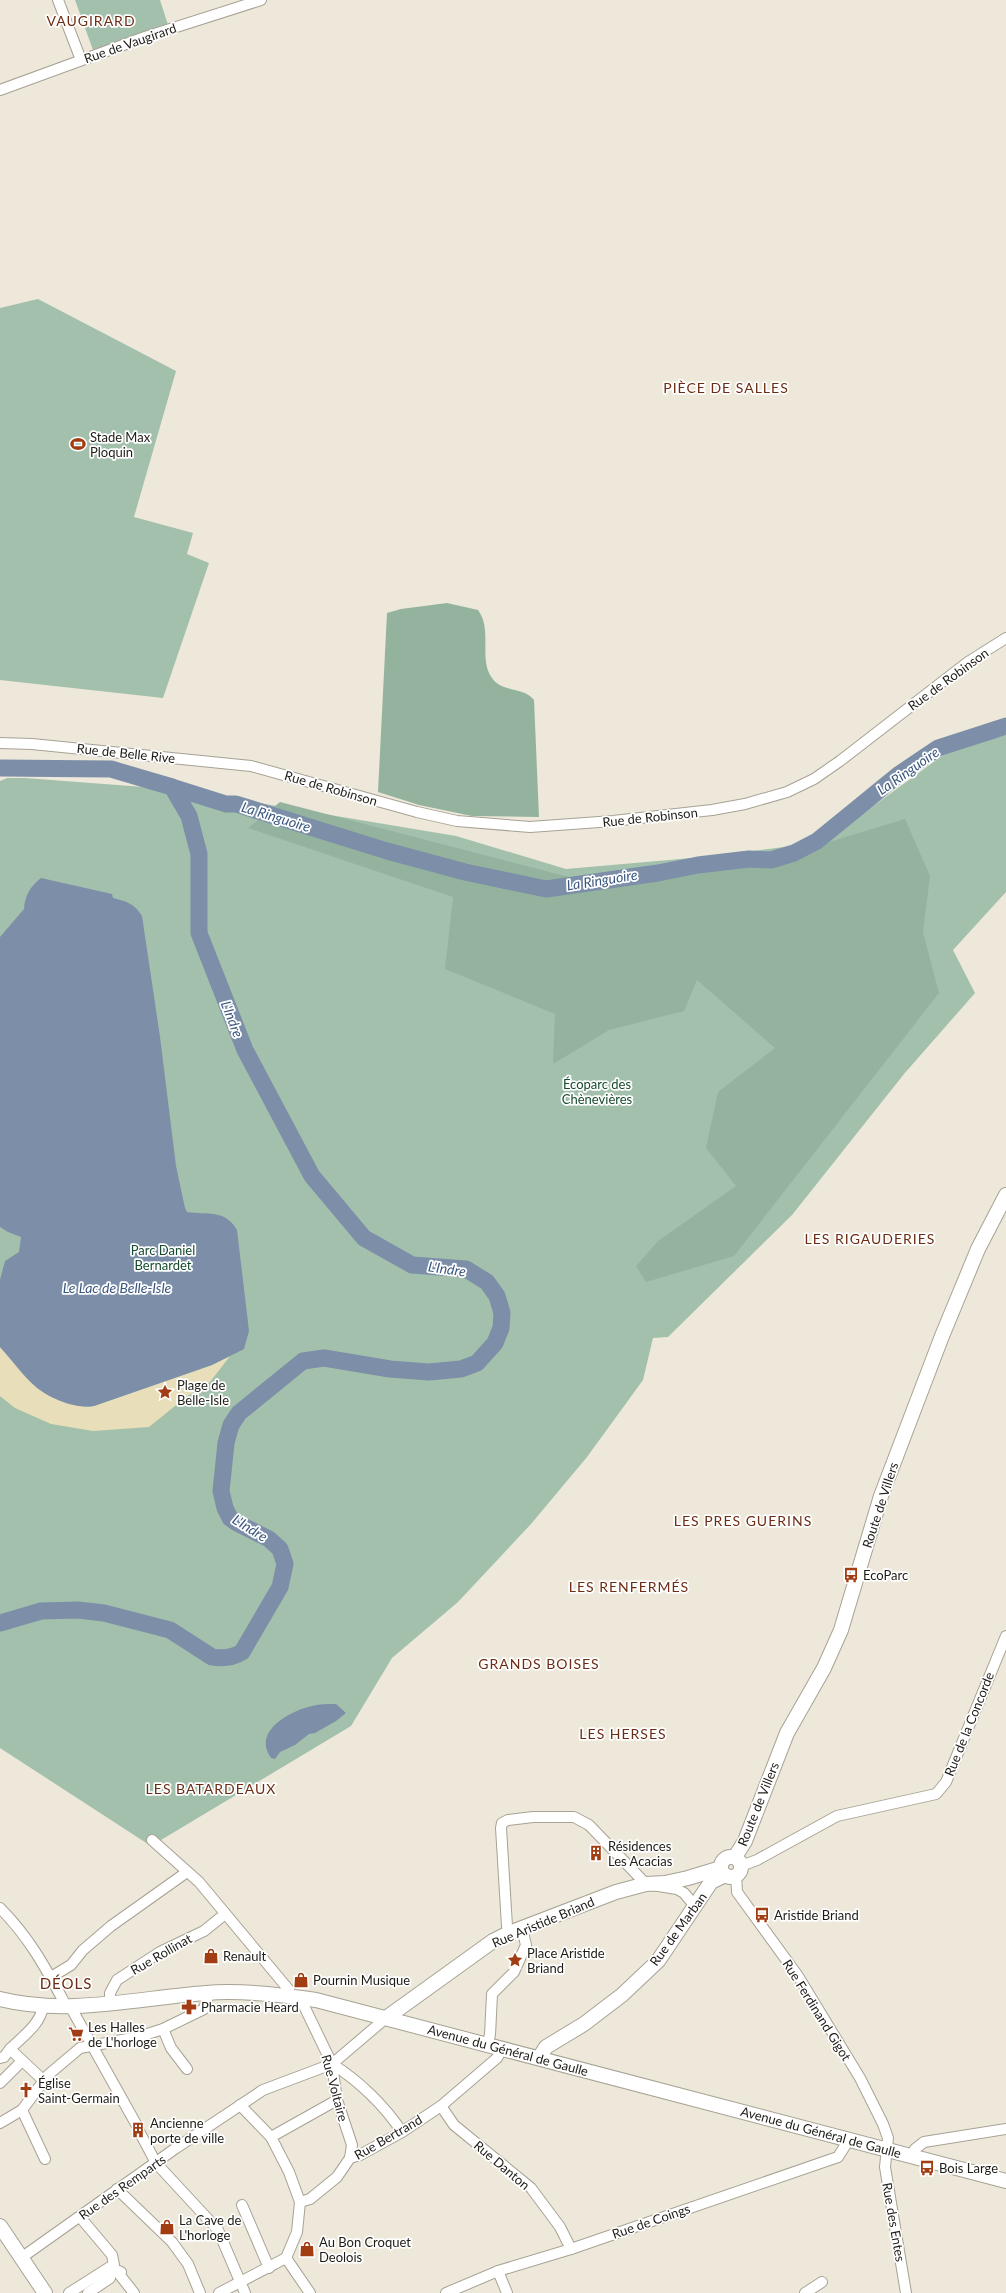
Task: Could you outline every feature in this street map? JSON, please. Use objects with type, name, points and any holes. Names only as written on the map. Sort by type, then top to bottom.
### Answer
[{"type":"main road","name":"Route de Villers","points":[[732,1868],[745,1841],[787,1733],[824,1668],[841,1630],[880,1496],[942,1336],[975,1256],[1006,1195]]},
{"type":"main road","name":"Rue Aristide Briand","points":[[386,2018],[493,1941],[516,1930],[616,1892],[646,1884],[665,1883],[732,1868]]},
{"type":"main road","name":"Rue de Marban","points":[[539,2058],[546,2047],[584,2024],[622,1995],[658,1961],[712,1882],[732,1868]]},
{"type":"main road","name":"Avenue du Général de Gaulle","points":[[0,1999],[43,2006],[110,2004],[209,1993],[305,1998],[539,2058],[848,2141],[1006,2181]]},
{"type":"main road","points":[[0,2226],[45,2293]]},
{"type":"street","points":[[58,0],[80,60]]},
{"type":"street","name":"Rue de Vaugirard","points":[[0,90],[80,60],[261,0]]},
{"type":"street","name":"Rue de Robinson","points":[[251,766],[417,812],[457,821],[493,825],[530,827],[570,825],[712,810],[746,804],[787,792],[814,779],[840,761],[968,662],[1006,638]]},
{"type":"street","name":"Rue de Belle Rive","points":[[0,744],[32,744],[251,766]]},
{"type":"street","name":"Rue de la Concorde","points":[[732,1868],[757,1860],[837,1816],[936,1794],[946,1782],[1006,1636]]},
{"type":"street","points":[[487,2045],[490,2035],[492,1994],[514,1972],[526,1945],[516,1930],[507,1926],[501,1828],[502,1823],[508,1820],[533,1817],[574,1818],[589,1825],[646,1884],[677,1889],[684,1893],[695,1906]]},
{"type":"street","points":[[152,1840],[199,1882],[280,1978],[289,1990],[290,1997]]},
{"type":"street","name":"Rue Ferdinand Gigot","points":[[732,1868],[737,1892],[798,1976],[860,2078],[883,2124],[888,2138],[888,2151]]},
{"type":"street","points":[[51,1977],[71,1965],[83,1950],[111,1926],[187,1872]]},
{"type":"street","points":[[0,1908],[21,1929],[46,1966],[66,2005],[93,2044],[156,2162],[218,2230],[245,2293]]},
{"type":"street","name":"Rue Rollinat","points":[[110,2004],[110,1992],[117,1980],[160,1952],[204,1931],[225,1914]]},
{"type":"street","points":[[0,2123],[22,2110],[44,2081],[80,2048],[93,2044],[138,2037],[163,2029],[204,2009],[209,1993]]},
{"type":"street","name":"Rue Voltaire","points":[[305,1998],[304,2006],[332,2064],[337,2100],[352,2145],[350,2158]]},
{"type":"street","points":[[0,2058],[4,2057],[38,2021],[42,2013],[43,2006]]},
{"type":"street","name":"Rue des Remparts","points":[[21,2258],[156,2162],[263,2090],[332,2064],[386,2018]]},
{"type":"street","points":[[163,2029],[171,2048],[187,2069]]},
{"type":"street","name":"Rue Bertrand","points":[[300,2202],[310,2199],[337,2178],[350,2158],[360,2155],[402,2132],[441,2106],[497,2058],[502,2049]]},
{"type":"street","points":[[10,2050],[44,2081]]},
{"type":"street","points":[[0,2083],[22,2061]]},
{"type":"street","points":[[332,2064],[356,2083],[393,2118],[402,2132]]},
{"type":"street","points":[[271,2137],[337,2100]]},
{"type":"street","points":[[220,2293],[286,2258],[297,2232],[300,2202],[289,2172],[271,2137],[240,2105]]},
{"type":"street","name":"Rue Danton","points":[[441,2106],[454,2125],[532,2188],[560,2228],[571,2249]]},
{"type":"street","points":[[22,2110],[45,2159]]},
{"type":"street","points":[[912,2156],[915,2149],[924,2142],[1006,2129]]},
{"type":"street","name":"Rue de Coings","points":[[446,2293],[498,2271],[571,2249],[838,2157],[848,2141]]},
{"type":"street","name":"Rue des Entes","points":[[888,2151],[885,2167],[906,2293]]},
{"type":"street","points":[[118,2189],[172,2242],[188,2264],[200,2293]]},
{"type":"street","points":[[242,2205],[269,2268]]},
{"type":"street","points":[[80,2217],[112,2255],[114,2265]]},
{"type":"street","points":[[286,2258],[310,2293]]},
{"type":"street","points":[[69,2293],[114,2265]]},
{"type":"street","points":[[114,2265],[120,2268],[142,2293]]},
{"type":"street","points":[[88,2293],[110,2278],[106,2273],[114,2268],[121,2272],[119,2274],[134,2293]]},
{"type":"street","points":[[498,2271],[507,2293]]},
{"type":"street","points":[[805,2293],[822,2282]]},
{"type":"street","points":[[75,2293],[81,2289],[84,2293]]},
{"type":"green space","points":[[75,0],[160,0],[168,25],[93,50]]},
{"type":"green space","name":"Stade Max Ploquin","points":[[38,299],[176,371],[134,517],[193,533],[187,554],[209,563],[163,698],[0,680],[0,308]]},
{"type":"green space","points":[[447,603],[478,610],[485,626],[486,662],[492,678],[501,686],[524,693],[534,700],[539,817],[472,816],[419,805],[378,792],[387,613],[401,609]]},
{"type":"green space","name":"Écoparc des Chènevières","points":[[1006,735],[1006,892],[953,950],[975,993],[904,1074],[792,1215],[668,1337],[653,1338],[643,1380],[587,1457],[531,1524],[458,1602],[392,1658],[351,1726],[151,1846],[0,1748],[0,781],[7,778],[25,778],[157,788],[168,794],[181,790],[456,836],[566,869],[703,857],[824,842],[950,750]]},
{"type":"green space","points":[[280,802],[600,885],[819,845],[905,819],[930,876],[923,932],[939,993],[734,1256],[646,1282],[636,1266],[658,1241],[736,1186],[706,1148],[718,1092],[775,1048],[697,980],[684,1011],[609,1030],[553,1064],[555,1014],[445,969],[453,897],[248,828]]},
{"type":"sand","name":"Plage de Belle-Isle","points":[[0,1347],[37,1388],[85,1407],[94,1406],[212,1365],[230,1356],[210,1382],[186,1397],[149,1427],[93,1431],[51,1424],[15,1408],[0,1396]]},
{"type":"water","name":"Le Lac de Belle-Isle","points":[[41,878],[112,894],[113,898],[133,906],[142,916],[160,1037],[176,1166],[185,1208],[187,1212],[208,1213],[221,1216],[232,1223],[237,1230],[249,1331],[244,1349],[212,1365],[94,1406],[87,1407],[56,1399],[36,1387],[0,1347],[0,1280],[5,1261],[19,1252],[21,1237],[0,1227],[0,937],[24,909],[29,892]]},
{"type":"water","points":[[336,1704],[346,1713],[336,1721],[315,1733],[309,1734],[295,1745],[280,1752],[275,1759],[271,1758],[266,1749],[266,1740],[270,1731],[276,1724],[293,1713],[303,1709],[318,1705]]},
{"type":"waterway","name":"La Ringuoire","points":[[172,787],[226,804],[236,804],[387,851],[465,872],[546,889],[658,873],[698,865],[749,859],[771,860],[794,853],[817,841],[898,775],[938,748],[1006,726]]},
{"type":"waterway","name":"L'Indre","points":[[0,768],[111,769],[172,787],[189,816],[199,854],[199,933],[245,1050],[312,1176],[364,1238],[412,1265],[466,1269],[487,1282],[497,1296],[502,1313],[501,1328],[495,1343],[477,1363],[461,1369],[429,1372],[390,1369],[324,1358],[303,1361],[239,1413],[231,1425],[226,1443],[221,1491],[225,1508],[230,1518],[269,1539],[280,1549],[285,1564],[280,1587],[242,1652],[227,1658],[212,1657],[170,1630],[104,1613],[78,1610],[41,1611],[0,1623]]},
{"type":"place","name":"Stade Max Ploquin","points":[[78,444]]},
{"type":"place","name":"Plage de Belle-Isle","points":[[165,1392]]},
{"type":"place","name":"EcoParc","points":[[851,1575]]},
{"type":"place","name":"Résidences Les Acacias","points":[[596,1853]]},
{"type":"place","name":"Aristide Briand","points":[[762,1915]]},
{"type":"place","name":"Renault","points":[[211,1956]]},
{"type":"place","name":"Place Aristide Briand","points":[[515,1960]]},
{"type":"place","name":"Pournin Musique","points":[[301,1980]]},
{"type":"place","name":"Pharmacie Heard","points":[[189,2007]]},
{"type":"place","name":"Les Halles de L'horloge","points":[[76,2034]]},
{"type":"place","name":"Église Saint-Germain","points":[[26,2090]]},
{"type":"place","name":"Ancienne porte de ville","points":[[138,2130]]},
{"type":"place","name":"Bois Large","points":[[927,2168]]},
{"type":"place","name":"La Cave de L'horloge","points":[[167,2227]]},
{"type":"place","name":"Au Bon Croquet Deolois","points":[[307,2249]]},
{"type":"district","name":"VAUGIRARD","points":[[91,21]]},
{"type":"district","name":"PIÈCE DE SALLES","points":[[726,388]]},
{"type":"district","name":"LES RIGAUDERIES","points":[[870,1239]]},
{"type":"district","name":"LES PRES GUERINS","points":[[743,1521]]},
{"type":"district","name":"LES RENFERMÉS","points":[[629,1587]]},
{"type":"district","name":"GRANDS BOISES","points":[[539,1664]]},
{"type":"district","name":"LES HERSES","points":[[623,1734]]},
{"type":"district","name":"LES BATARDEAUX","points":[[211,1789]]},
{"type":"district","name":"DÉOLS","points":[[66,1984]]},
{"type":"park label","name":"Parc Daniel Bernardet","points":[[163,1258]]}]
